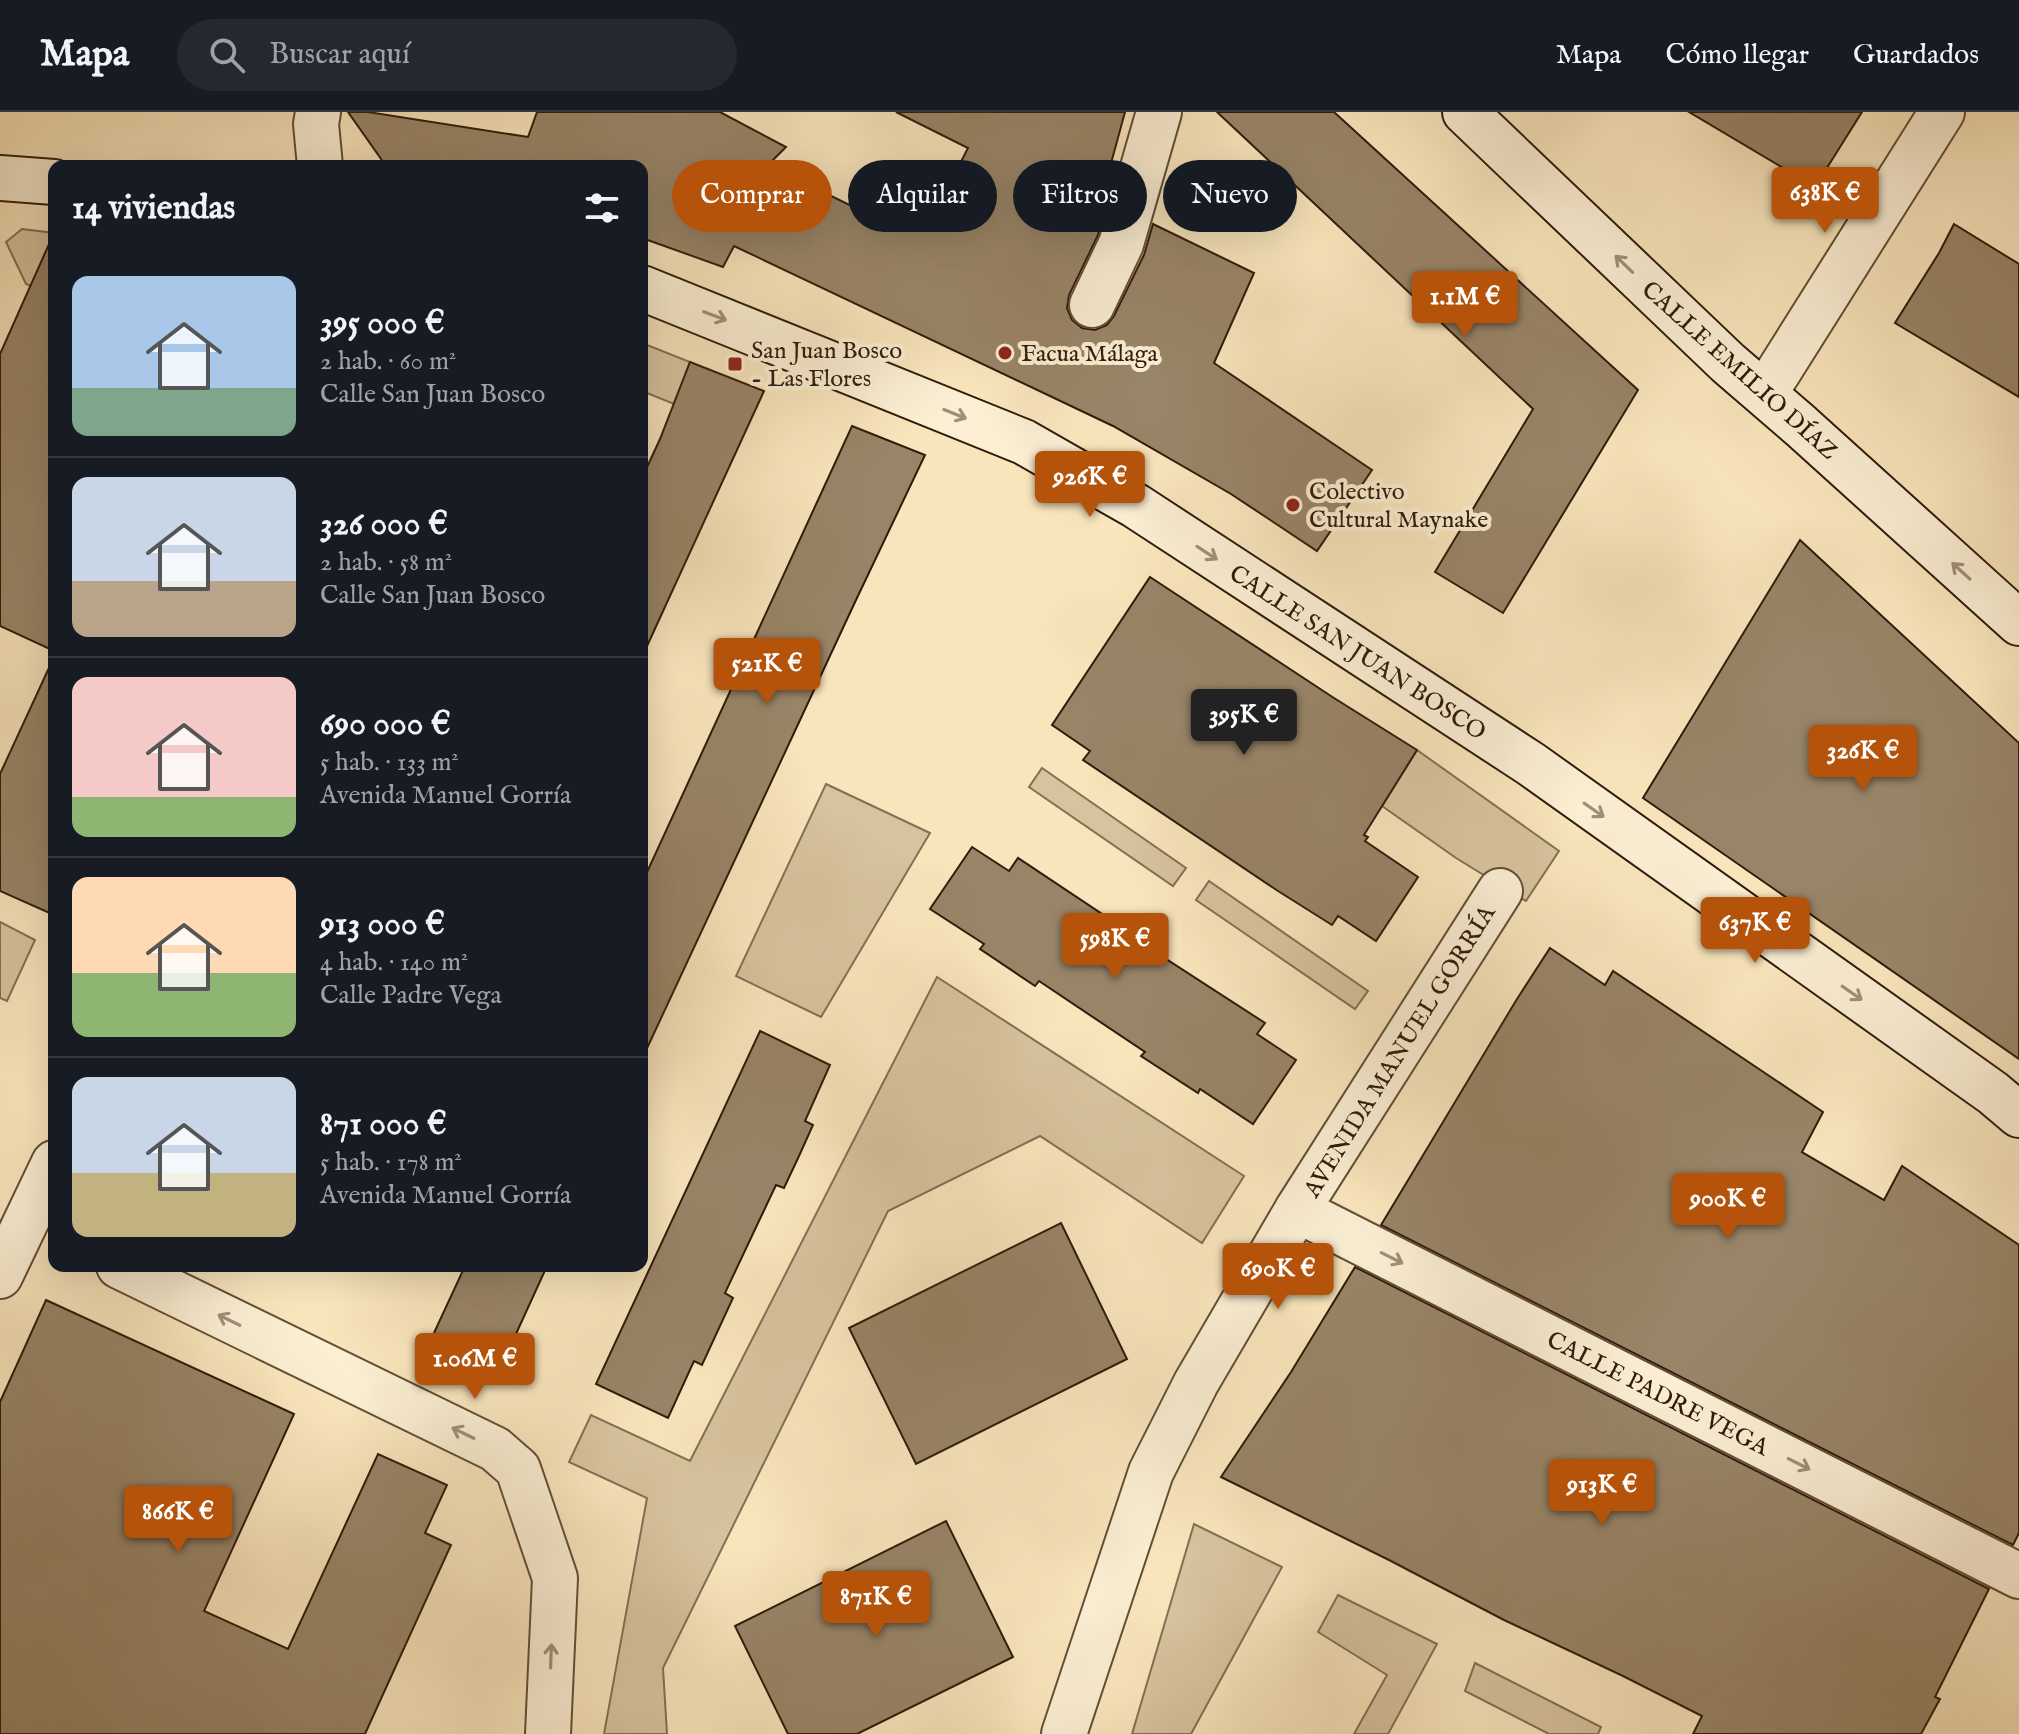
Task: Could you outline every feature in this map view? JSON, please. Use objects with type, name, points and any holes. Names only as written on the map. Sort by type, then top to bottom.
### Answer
[{"type":"street","points":[[318,112],[319,160]]},
{"type":"street","points":[[1092,305],[1121,244],[1159,112]]},
{"type":"street","name":"CALLE EMILIO DÍAZ","points":[[1465,112],[1728,363],[2019,623]]},
{"type":"street","points":[[1765,393],[1942,112]]},
{"type":"street","points":[[0,178],[48,182]]},
{"type":"street","name":"CALLE SAN JUAN BOSCO","points":[[648,290],[1024,442],[1136,506],[1531,764],[1993,1093],[2019,1115]]},
{"type":"street","name":"AVENIDA MANUEL GORRÍA","points":[[1064,1734],[1151,1472],[1196,1383],[1297,1210],[1500,891]]},
{"type":"street","points":[[0,1276],[40,1228],[48,1191]]},
{"type":"street","name":"CALLE PADRE VEGA","points":[[1297,1210],[2019,1576]]},
{"type":"street","points":[[131,1272],[495,1449],[518,1469],[555,1578],[548,1734]]},
{"type":"shaded area","points":[[22,229],[48,232],[48,293],[26,284],[6,242]]},
{"type":"shaded area","points":[[648,345],[690,362],[674,404],[648,393]]},
{"type":"shaded area","points":[[1417,750],[1559,851],[1526,901],[1456,858],[1382,806]]},
{"type":"shaded area","points":[[1042,768],[1186,868],[1173,886],[1029,787]]},
{"type":"shaded area","points":[[826,784],[930,833],[821,1017],[736,976]]},
{"type":"shaded area","points":[[1209,881],[1368,991],[1355,1009],[1196,900]]},
{"type":"shaded area","points":[[0,922],[35,940],[7,1001],[0,998]]},
{"type":"shaded area","points":[[937,977],[1244,1176],[1202,1243],[1040,1136],[888,1211],[663,1668],[667,1734],[604,1734],[647,1498],[569,1462],[591,1415],[690,1461]]},
{"type":"shaded area","points":[[1194,1524],[1282,1567],[1191,1734],[1132,1734]]},
{"type":"shaded area","points":[[1338,1595],[1437,1644],[1388,1734],[1354,1734],[1387,1675],[1318,1632]]},
{"type":"shaded area","points":[[1475,1663],[1601,1727],[1598,1734],[1549,1734],[1465,1691]]},
{"type":"building","points":[[348,112],[368,112],[528,137],[537,112],[720,112],[786,147],[773,160],[672,160],[672,232],[832,232],[832,196],[848,204],[848,232],[997,232],[997,160],[962,160],[968,148],[896,112],[1125,112],[1112,160],[1013,160],[1013,232],[1099,232],[1069,295],[1067,308],[1072,320],[1082,328],[1095,330],[1107,325],[1144,255],[1153,224],[1163,229],[1163,232],[1169,232],[1254,273],[1214,363],[1372,470],[1317,551],[1231,494],[1113,426],[734,246],[723,267],[648,240],[648,160],[382,160]]},
{"type":"building","points":[[1217,112],[1334,112],[1638,390],[1503,613],[1435,572],[1533,409],[1297,187],[1297,160],[1268,160]]},
{"type":"building","points":[[1689,112],[1862,112],[1815,187]]},
{"type":"building","points":[[1954,224],[2019,264],[2019,397],[1895,323]]},
{"type":"building","points":[[48,246],[48,648],[0,626],[0,354]]},
{"type":"building","points":[[690,362],[764,391],[648,644],[648,465]]},
{"type":"building","points":[[852,426],[925,455],[648,1046],[648,870]]},
{"type":"building","points":[[1800,540],[2019,743],[2019,1059],[1643,798]]},
{"type":"building","points":[[1150,577],[1417,750],[1364,835],[1368,837],[1365,841],[1418,877],[1376,941],[1338,916],[1332,925],[1278,891],[1083,760],[1090,751],[1052,725]]},
{"type":"building","points":[[48,670],[48,912],[0,891],[0,774]]},
{"type":"building","points":[[972,847],[1009,871],[1018,858],[1105,916],[1103,918],[1265,1023],[1257,1034],[1296,1060],[1253,1124],[1200,1089],[1198,1093],[1141,1056],[1145,1052],[1039,981],[1035,986],[980,949],[984,944],[930,909]]},
{"type":"building","points":[[1550,948],[1605,985],[1613,971],[1823,1112],[1802,1152],[1884,1200],[1902,1166],[2019,1245],[2019,1533],[2013,1545],[1381,1225]]},
{"type":"building","points":[[760,1031],[830,1065],[805,1121],[813,1125],[799,1156],[784,1188],[776,1185],[725,1293],[733,1298],[702,1365],[694,1361],[668,1418],[596,1384]]},
{"type":"building","points":[[1061,1223],[1127,1359],[916,1464],[849,1328]]},
{"type":"building","points":[[1355,1267],[1989,1589],[1935,1697],[1940,1699],[1921,1734],[1693,1734],[1702,1716],[1221,1477],[1291,1372]]},
{"type":"building","points":[[462,1272],[544,1272],[495,1380],[427,1348]]},
{"type":"building","points":[[46,1300],[294,1414],[204,1611],[288,1649],[378,1454],[447,1485],[425,1533],[451,1545],[365,1734],[0,1734],[0,1402]]},
{"type":"building","points":[[946,1521],[1013,1657],[857,1734],[788,1734],[735,1626]]},
{"type":"place","name":"Facua Málaga","points":[[1005,353]]},
{"type":"place","name":"San Juan Bosco - Las Flores","points":[[735,364]]},
{"type":"place","name":"Colectivo Cultural Maynake","points":[[1293,505]]}]
